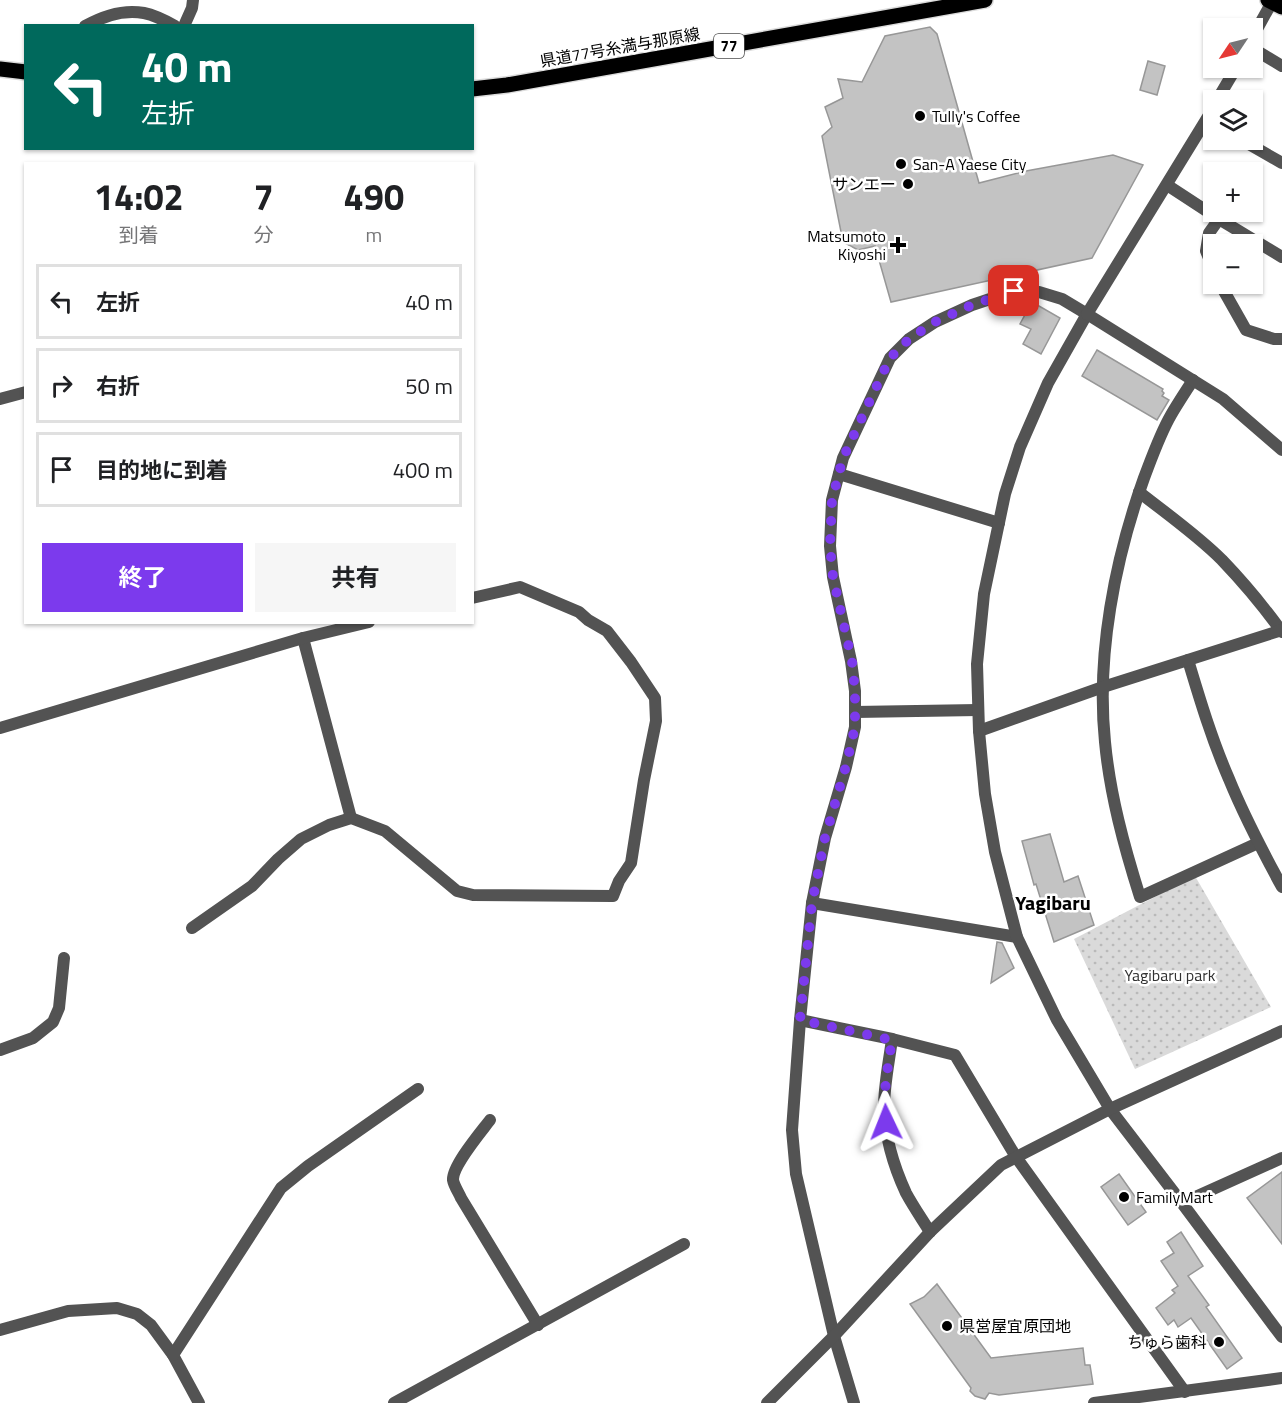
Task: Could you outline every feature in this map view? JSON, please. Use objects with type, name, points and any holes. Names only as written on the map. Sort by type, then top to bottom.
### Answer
[{"type":"main road","name":"県道77号糸満与那原線","points":[[474,89],[507,85],[985,0]]},
{"type":"main road","points":[[0,69],[24,69]]},
{"type":"street","points":[[185,24],[193,0]]},
{"type":"street","points":[[1263,20],[1274,2]]},
{"type":"street","points":[[89,24],[108,15],[123,12],[145,13],[170,24]]},
{"type":"street","points":[[1263,55],[1282,66]]},
{"type":"street","points":[[1203,131],[1087,314],[1048,383],[1020,447],[1005,494],[984,594],[977,664],[979,730],[995,852],[1017,937],[1057,1020],[1110,1109],[1282,1337]]},
{"type":"street","points":[[1259,150],[1282,163]]},
{"type":"street","points":[[1167,185],[1203,209]]},
{"type":"street","points":[[1224,222],[1282,257]]},
{"type":"street","points":[[854,1403],[834,1336],[796,1174],[792,1130],[812,903],[825,838],[855,727],[852,661],[833,577],[830,546],[832,500],[843,458],[890,358],[909,339],[935,322],[972,305],[1014,291],[1039,292],[1062,299],[1223,399],[1282,450]]},
{"type":"street","points":[[1226,294],[1246,330],[1274,339],[1282,339]]},
{"type":"street","points":[[1193,380],[1170,416],[1152,456],[1127,528],[1107,636],[1103,687],[1105,741],[1124,849],[1140,897],[1258,843]]},
{"type":"street","points":[[0,399],[24,393]]},
{"type":"street","points":[[839,474],[999,523]]},
{"type":"street","points":[[979,730],[1103,687],[1282,631],[1220,558],[1139,492]]},
{"type":"street","points":[[192,928],[252,886],[301,839],[329,825],[351,819],[385,831],[457,891],[473,896],[613,896],[631,863],[656,721],[656,698],[607,632],[579,612],[520,587],[474,598]]},
{"type":"street","points":[[0,728],[303,638],[361,624]]},
{"type":"street","points":[[303,638],[351,819]]},
{"type":"street","points":[[1188,660],[1228,778],[1258,843],[1282,887]]},
{"type":"street","points":[[855,712],[978,710]]},
{"type":"street","points":[[812,903],[1017,937]]},
{"type":"street","points":[[0,1050],[33,1038],[53,1022],[59,1008],[64,958]]},
{"type":"street","points":[[800,1020],[955,1055],[1016,1157],[1185,1392]]},
{"type":"street","points":[[767,1403],[834,1336],[930,1232],[1001,1166],[1110,1109],[1282,1031]]},
{"type":"street","points":[[892,1040],[885,1085],[884,1110],[888,1134],[894,1164],[906,1193],[930,1232]]},
{"type":"street","points":[[173,1355],[281,1188],[308,1166],[418,1089]]},
{"type":"street","points":[[490,1120],[456,1168],[453,1180],[467,1208],[538,1325]]},
{"type":"street","points":[[1182,1203],[1282,1158]]},
{"type":"street","points":[[396,1402],[684,1244]]},
{"type":"street","points":[[0,1330],[68,1311],[117,1308],[137,1314],[151,1325],[173,1355],[199,1403]]},
{"type":"street","points":[[1094,1403],[1282,1378]]},
{"type":"green space","name":"Yagibaru park","points":[[1195,876],[1271,1007],[1135,1069],[1074,939]]},
{"type":"building","name":"San-A Yaese City","points":[[930,27],[937,34],[979,183],[1026,171],[1113,155],[1143,165],[1092,258],[891,302],[875,246],[858,250],[843,242],[822,136],[832,127],[825,107],[843,98],[838,79],[862,82],[885,36]]},
{"type":"building","points":[[1148,61],[1165,66],[1157,95],[1140,90]]},
{"type":"building","points":[[1032,302],[1060,318],[1041,354],[1023,344],[1031,329],[1020,324]]},
{"type":"building","points":[[1097,350],[1163,389],[1162,396],[1169,400],[1157,420],[1082,376]]},
{"type":"building","points":[[1050,834],[1064,882],[1078,876],[1094,925],[1054,942],[1036,884],[1034,885],[1022,841]]},
{"type":"building","points":[[997,942],[1002,943],[1014,968],[991,983]]},
{"type":"building","points":[[1282,1172],[1282,1244],[1247,1198]]},
{"type":"building","points":[[1119,1174],[1146,1212],[1128,1225],[1101,1187]]},
{"type":"building","points":[[1181,1232],[1203,1266],[1188,1276],[1209,1305],[1206,1307],[1242,1358],[1227,1369],[1191,1318],[1178,1327],[1174,1320],[1168,1325],[1156,1308],[1175,1293],[1172,1290],[1178,1286],[1161,1261],[1174,1253],[1167,1242]]},
{"type":"building","name":"県営屋宜原団地","points":[[937,1284],[991,1358],[1083,1348],[1085,1365],[1090,1365],[1093,1384],[999,1395],[989,1393],[985,1399],[975,1396],[910,1304],[924,1297]]},
{"type":"place","name":"Tully's Coffee","points":[[920,116]]},
{"type":"place","name":"San-A Yaese City","points":[[901,164]]},
{"type":"place","name":"サンエー","points":[[908,184]]},
{"type":"place","name":"Matsumoto Kiyoshi","points":[[898,245]]},
{"type":"place","name":"FamilyMart","points":[[1124,1197]]},
{"type":"place","name":"県営屋宜原団地","points":[[947,1326]]},
{"type":"place","name":"ちゅら歯科","points":[[1219,1342]]},
{"type":"district","name":"Yagibaru","points":[[1053,902]]},
{"type":"route","points":[[886,1122],[885,1085],[892,1040],[800,1020],[812,903],[825,838],[855,727],[852,661],[833,577],[830,546],[832,500],[843,458],[890,358],[909,339],[935,322],[972,305],[1014,291]]}]
